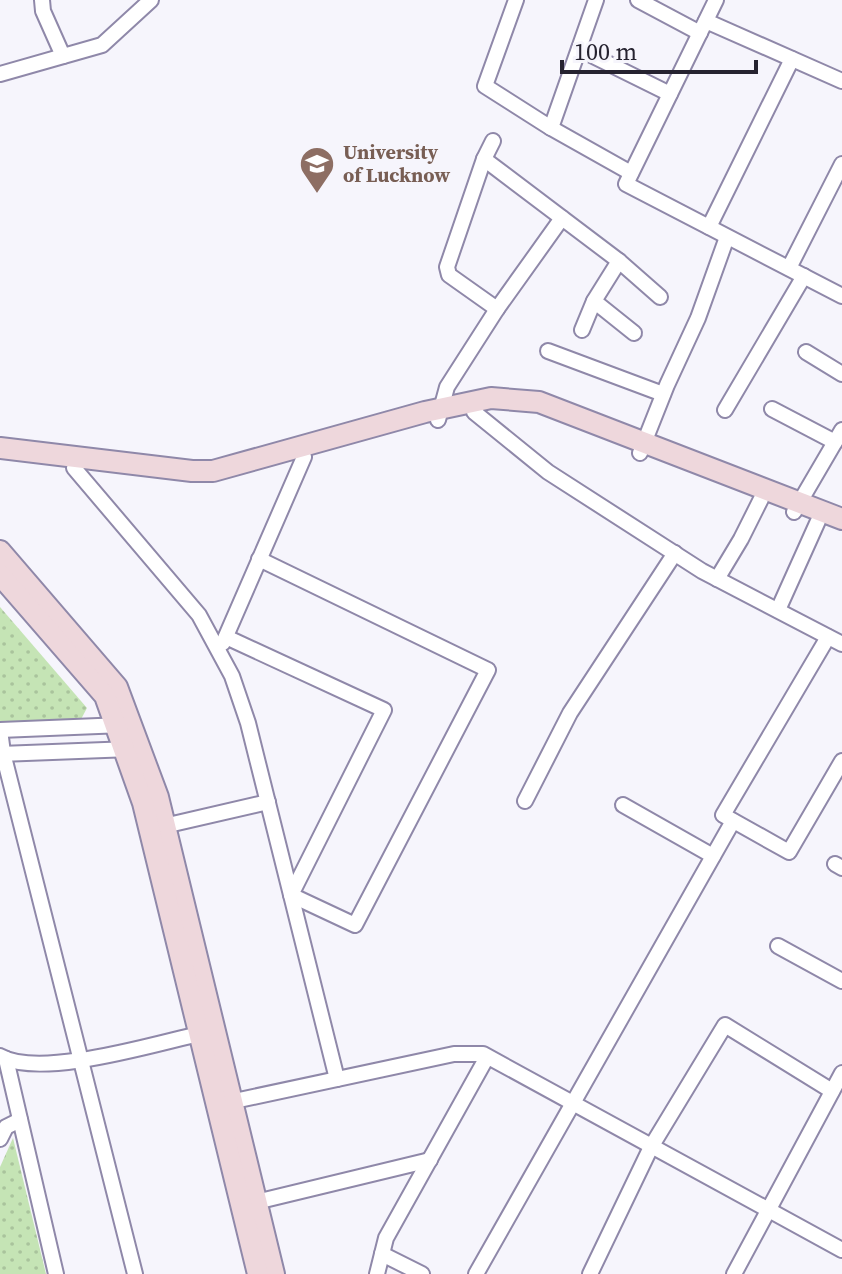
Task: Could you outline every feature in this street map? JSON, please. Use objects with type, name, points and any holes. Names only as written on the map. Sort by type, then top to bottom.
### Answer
[{"type":"street","points":[[42,0],[43,11],[63,56]]},
{"type":"street","points":[[0,74],[102,45],[151,0]]},
{"type":"street","points":[[516,0],[485,86],[631,173]]},
{"type":"street","points":[[551,128],[596,0]]},
{"type":"street","points":[[638,0],[842,81]]},
{"type":"street","points":[[716,0],[626,184],[842,296]]},
{"type":"street","points":[[579,49],[670,94]]},
{"type":"street","points":[[709,227],[792,59]]},
{"type":"street","points":[[493,141],[447,267],[449,275],[497,309]]},
{"type":"street","points":[[484,159],[619,261],[660,297]]},
{"type":"street","points":[[789,268],[842,164]]},
{"type":"street","points":[[439,414],[447,387],[497,309],[562,218]]},
{"type":"street","points":[[642,448],[698,318],[727,237]]},
{"type":"street","points":[[582,330],[594,301],[619,261]]},
{"type":"street","points":[[725,410],[804,276]]},
{"type":"street","points":[[594,301],[634,333]]},
{"type":"street","points":[[548,351],[663,394]]},
{"type":"street","points":[[806,352],[842,374]]},
{"type":"street","points":[[0,459],[74,468],[192,476],[355,437],[491,398],[539,402],[761,499],[842,519]]},
{"type":"street","points":[[439,414],[501,408],[531,412],[642,448],[796,507],[842,531]]},
{"type":"street","points":[[772,409],[838,436],[796,507]]},
{"type":"street","points":[[474,412],[548,472],[675,553],[717,579],[835,640],[723,815],[789,852],[842,761]]},
{"type":"street","points":[[0,448],[220,481],[304,457],[355,437]]},
{"type":"street","points":[[219,652],[304,457]]},
{"type":"street","points":[[74,468],[199,615],[232,676],[248,723],[337,1079]]},
{"type":"street","points":[[717,579],[761,499]]},
{"type":"street","points":[[778,610],[818,521]]},
{"type":"street","points":[[0,551],[117,687],[123,725],[199,1034],[256,1202],[274,1274]]},
{"type":"street","points":[[525,801],[570,713],[675,553]]},
{"type":"street","points":[[259,559],[488,670],[355,925],[291,895]]},
{"type":"street","points":[[0,575],[105,696],[123,725]]},
{"type":"street","points":[[226,637],[384,710],[291,895]]},
{"type":"street","points":[[123,725],[0,730],[2,754],[135,1274]]},
{"type":"street","points":[[2,754],[131,749]]},
{"type":"street","points":[[131,749],[158,797],[258,1274]]},
{"type":"street","points":[[164,826],[268,802]]},
{"type":"street","points":[[623,805],[713,856]]},
{"type":"street","points":[[476,1274],[733,821]]},
{"type":"street","points":[[778,946],[842,981]]},
{"type":"street","points":[[590,1274],[651,1147],[725,1025],[832,1091]]},
{"type":"street","points":[[56,1274],[3,1058],[37,1064],[82,1060],[199,1034]]},
{"type":"street","points":[[224,1104],[454,1054],[487,1057],[842,1250]]},
{"type":"street","points":[[377,1274],[386,1238],[487,1057]]},
{"type":"street","points":[[734,1274],[842,1073]]},
{"type":"street","points":[[0,1139],[6,1127],[20,1120]]},
{"type":"street","points":[[256,1202],[430,1160]]},
{"type":"street","points":[[382,1254],[422,1274]]},
{"type":"green space","points":[[0,607],[87,708],[79,723],[0,723]]},
{"type":"green space","points":[[13,1138],[46,1274],[0,1274],[0,1167]]},
{"type":"place","name":"University of Lucknow","points":[[317,195]]}]
